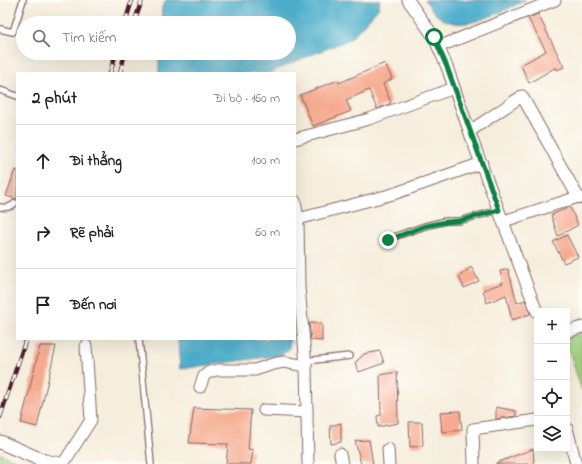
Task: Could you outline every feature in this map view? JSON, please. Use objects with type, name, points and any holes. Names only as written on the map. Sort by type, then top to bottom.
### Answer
[{"type":"street","points":[[408,0],[434,37],[536,308]]},
{"type":"street","points":[[438,47],[555,0]]},
{"type":"street","points":[[296,140],[369,119],[454,88]]},
{"type":"street","points":[[470,131],[522,96],[580,198],[504,221]]},
{"type":"street","points":[[298,219],[393,194],[482,163]]},
{"type":"street","points":[[296,207],[298,219],[299,287],[306,364],[308,464]]},
{"type":"street","points":[[570,331],[582,327]]},
{"type":"street","points":[[63,464],[91,420],[86,346]]},
{"type":"street","points":[[200,387],[204,376],[209,372],[217,370],[255,370],[284,362],[306,364]]},
{"type":"street","points":[[264,410],[308,412]]},
{"type":"street","points":[[474,464],[473,429],[534,420]]},
{"type":"street","points":[[570,440],[576,464]]},
{"type":"street","points":[[0,442],[44,461],[60,464]]},
{"type":"street","points":[[388,449],[389,464]]},
{"type":"lane","points":[[18,16],[23,0]]},
{"type":"lane","points":[[0,29],[13,32],[16,22]]},
{"type":"lane","points":[[0,90],[16,96]]},
{"type":"lane","points":[[0,207],[8,208],[15,203]]},
{"type":"lane","points":[[388,240],[425,226],[459,221],[499,210]]},
{"type":"lane","points":[[139,340],[152,464]]},
{"type":"lane","points":[[306,364],[350,356]]},
{"type":"green space","points":[[582,333],[582,391],[570,353],[570,337]]},
{"type":"green space","points":[[0,453],[18,462],[26,464],[0,464]]},
{"type":"water","points":[[166,0],[380,0],[378,9],[350,39],[271,72],[159,72],[159,60],[296,60],[296,16],[161,16],[162,7]]},
{"type":"water","points":[[425,0],[526,0],[484,19],[461,23],[451,22],[441,18],[434,12]]},
{"type":"water","points":[[178,340],[290,340],[289,349],[281,355],[180,369]]},
{"type":"building","points":[[538,14],[564,67],[557,70],[556,67],[529,83],[521,65],[546,51],[528,18]]},
{"type":"building","points":[[385,63],[392,79],[383,84],[391,103],[377,109],[369,90],[346,100],[351,111],[313,126],[300,95],[338,80],[339,83]]},
{"type":"building","points":[[15,170],[16,170],[16,199],[6,196]]},
{"type":"building","points":[[570,207],[578,225],[558,236],[551,215]]},
{"type":"building","points":[[567,235],[578,257],[564,263],[553,242]]},
{"type":"building","points":[[471,267],[479,281],[464,288],[459,277]]},
{"type":"building","points":[[508,269],[517,303],[525,300],[530,314],[512,320],[506,295],[487,303],[483,290],[503,283],[500,271]]},
{"type":"building","points":[[309,323],[322,324],[322,341],[311,340]]},
{"type":"building","points":[[40,346],[56,346],[37,427],[21,423]]},
{"type":"building","points":[[380,351],[384,363],[359,372],[355,363],[364,354]]},
{"type":"building","points":[[397,372],[398,423],[378,427],[377,416],[381,415],[380,375]]},
{"type":"building","points":[[496,407],[516,411],[516,416],[496,419]]},
{"type":"building","points":[[194,408],[251,410],[248,449],[253,450],[251,464],[226,464],[228,444],[189,443]]},
{"type":"building","points":[[460,411],[462,430],[442,432],[440,412]]},
{"type":"building","points":[[409,422],[422,422],[423,446],[410,447]]},
{"type":"building","points":[[341,423],[341,442],[331,444],[330,426]]},
{"type":"building","points":[[369,440],[373,464],[361,464],[355,441]]},
{"type":"building","points":[[533,449],[534,464],[496,464],[496,463]]},
{"type":"railway","points":[[127,16],[132,0]]},
{"type":"railway","points":[[136,16],[142,0]]},
{"type":"railway","points":[[110,72],[114,60]]},
{"type":"railway","points":[[120,72],[123,60]]},
{"type":"railway","points":[[0,417],[26,340]]},
{"type":"route","points":[[388,240],[425,226],[459,221],[499,210],[447,67],[434,37]]}]
